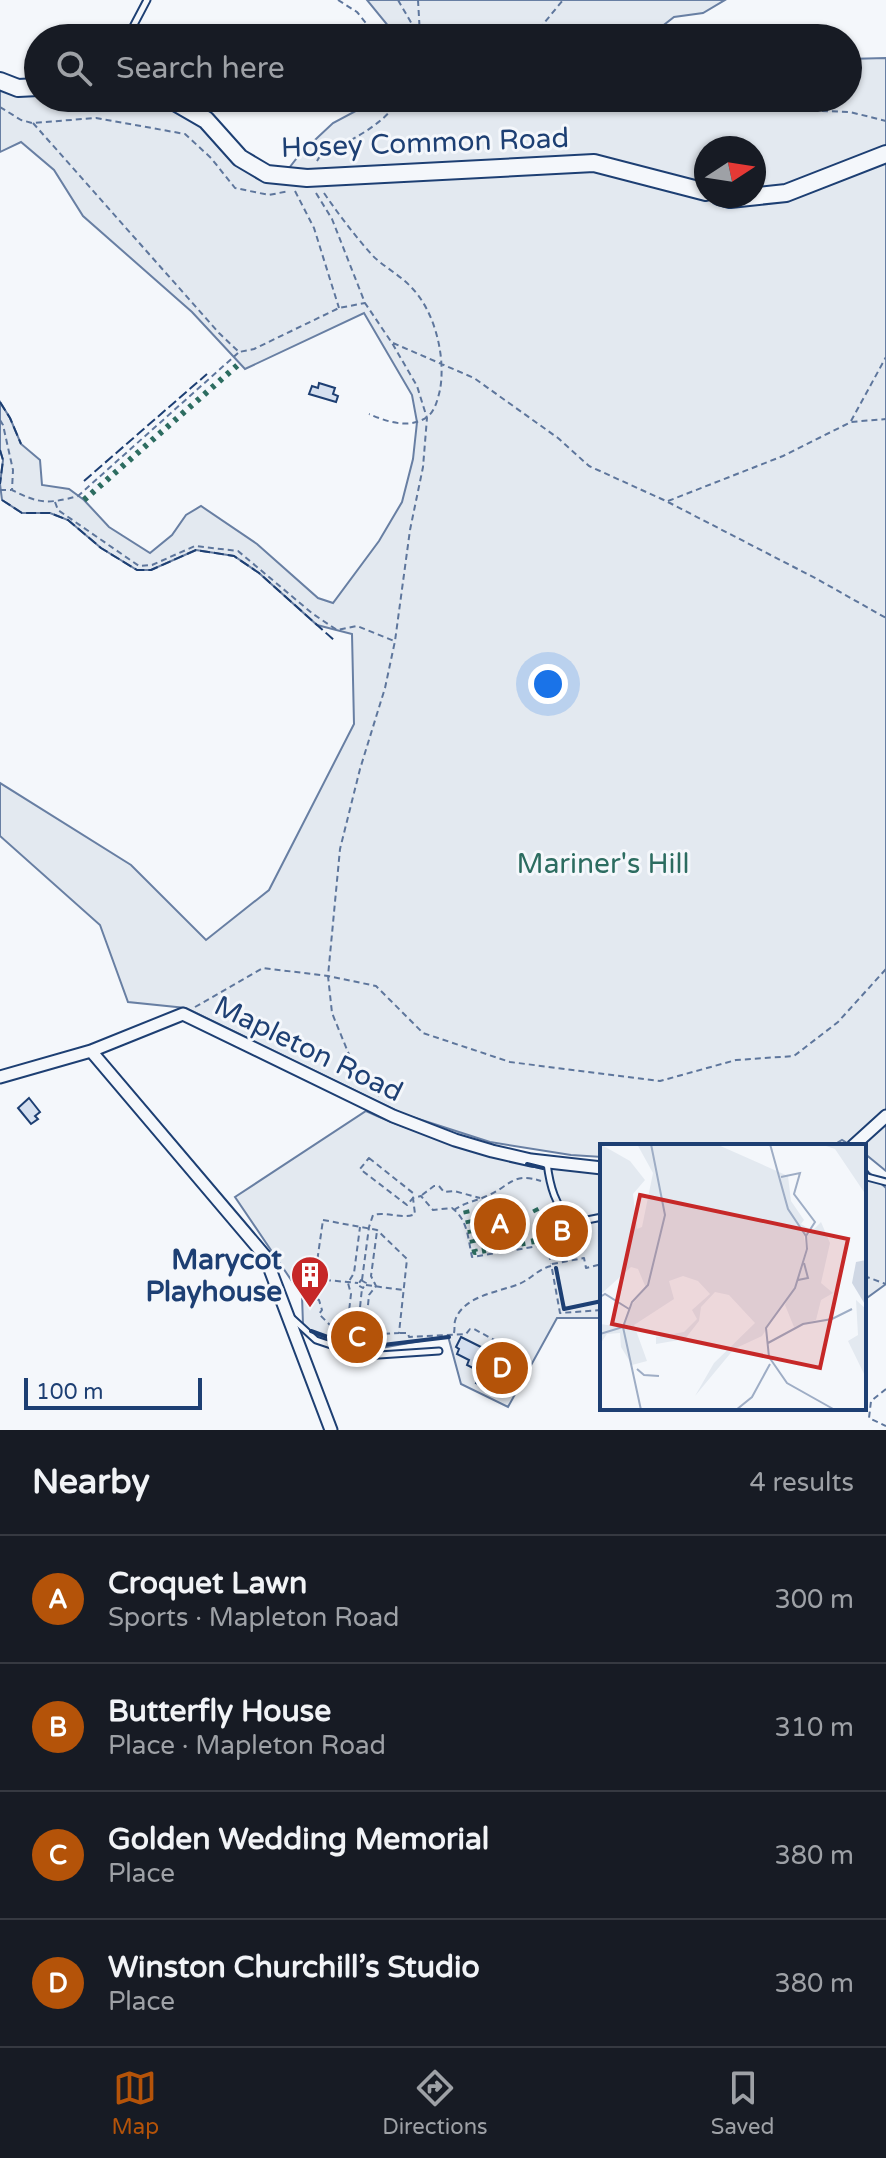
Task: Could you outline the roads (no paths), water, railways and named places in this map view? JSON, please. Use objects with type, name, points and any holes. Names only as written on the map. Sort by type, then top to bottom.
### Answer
[{"type":"main road","points":[[0,81],[24,88]]},
{"type":"main road","name":"Hosey Common Road","points":[[192,112],[206,120],[240,158],[253,166],[267,174],[306,182],[594,163],[694,189]]},
{"type":"main road","points":[[766,195],[786,193],[886,154]]},
{"type":"street","name":"Mapleton Road","points":[[0,1077],[91,1051],[183,1014],[393,1116],[478,1147],[547,1162],[600,1168]]},
{"type":"street","points":[[91,1051],[265,1256],[331,1430]]},
{"type":"street","points":[[856,1144],[886,1116]]},
{"type":"lane","points":[[134,24],[147,0]]},
{"type":"lane","points":[[547,1162],[550,1184],[561,1211],[572,1223],[600,1217]]},
{"type":"lane","points":[[866,1175],[886,1182]]},
{"type":"lane","points":[[287,1313],[316,1340],[364,1356],[439,1351]]},
{"type":"place","name":"Croquet Lawn","points":[[500,1224]]},
{"type":"place","name":"Butterfly House","points":[[562,1231]]},
{"type":"place","name":"Marycot Playhouse","points":[[310,1309]]},
{"type":"place","name":"Golden Wedding Memorial","points":[[357,1337]]},
{"type":"place","name":"Winston Churchill’s Studio","points":[[502,1368]]},
{"type":"park label","name":"Mariner's Hill","points":[[603,863]]}]
